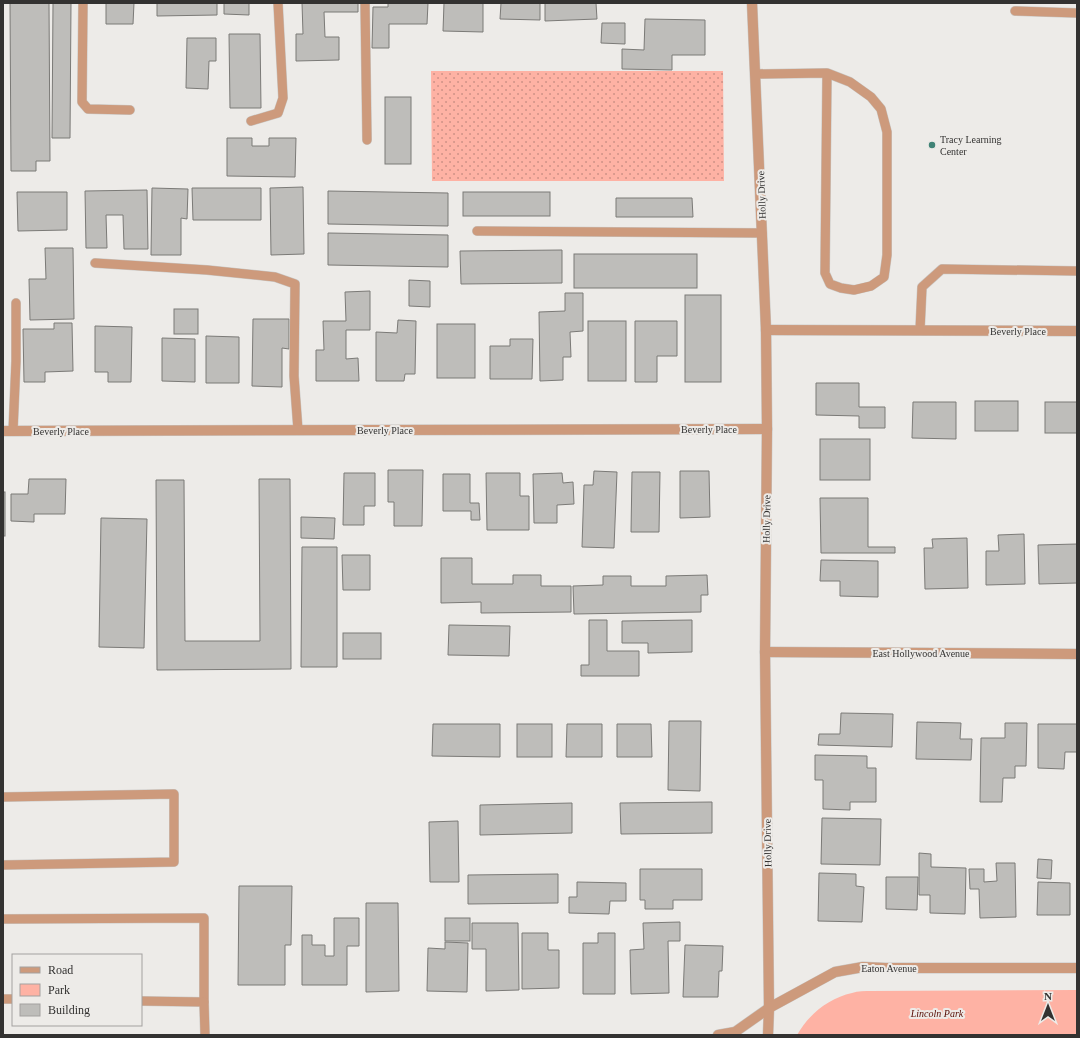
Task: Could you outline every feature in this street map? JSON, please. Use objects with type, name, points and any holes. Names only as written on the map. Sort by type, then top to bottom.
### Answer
[{"type":"street","name":"Holly Drive","points":[[752,3],[766,330],[767,429],[765,652],[769,1008],[768,1035]]},
{"type":"street","name":"Beverly Place","points":[[766,330],[1077,331]]},
{"type":"street","name":"Beverly Place","points":[[8,431],[767,429]]},
{"type":"street","name":"East Hollywood Avenue","points":[[765,652],[1077,654]]},
{"type":"street","name":"Eaton Avenue","points":[[718,1035],[735,1032],[769,1008],[835,972],[863,967],[1077,968]]},
{"type":"lane","points":[[83,3],[82,102],[88,109],[130,110]]},
{"type":"lane","points":[[251,121],[278,113],[283,98],[278,3]]},
{"type":"lane","points":[[365,3],[367,140]]},
{"type":"lane","points":[[1015,11],[1077,13]]},
{"type":"lane","points":[[756,74],[827,73],[850,82],[871,97],[881,109],[887,132],[887,255],[884,277],[871,286],[854,290],[841,288],[830,284],[825,273],[827,73]]},
{"type":"lane","points":[[477,231],[762,233]]},
{"type":"lane","points":[[95,263],[207,270],[275,277],[295,284],[294,376],[298,430]]},
{"type":"lane","points":[[920,330],[922,287],[942,269],[1077,271]]},
{"type":"lane","points":[[8,431],[16,361],[16,303]]},
{"type":"lane","points":[[3,797],[174,794],[174,862],[3,865]]},
{"type":"lane","points":[[3,919],[204,918],[205,1035]]},
{"type":"lane","points":[[142,1001],[204,1002]]},
{"type":"green space","points":[[431,71],[723,71],[724,181],[432,181]]},
{"type":"green space","name":"Lincoln Park","points":[[1077,990],[1077,1035],[797,1035],[807,1020],[820,1008],[844,995],[857,992]]},
{"type":"building","points":[[10,3],[49,3],[50,161],[36,161],[36,171],[11,171]]},
{"type":"building","points":[[53,3],[71,3],[70,138],[52,138]]},
{"type":"building","points":[[106,3],[134,3],[133,24],[106,24]]},
{"type":"building","points":[[157,3],[217,3],[217,15],[157,16]]},
{"type":"building","points":[[224,3],[249,3],[249,15],[224,14]]},
{"type":"building","points":[[302,3],[358,3],[358,12],[324,12],[325,37],[339,37],[339,60],[296,61],[296,34],[303,34]]},
{"type":"building","points":[[388,3],[428,3],[427,24],[389,24],[389,48],[372,48],[373,7],[388,7]]},
{"type":"building","points":[[444,3],[483,3],[483,32],[443,31]]},
{"type":"building","points":[[501,3],[540,3],[540,20],[500,19]]},
{"type":"building","points":[[545,3],[596,3],[597,19],[545,21]]},
{"type":"building","points":[[645,19],[705,20],[705,55],[672,55],[672,70],[622,69],[622,49],[644,50]]},
{"type":"building","points":[[602,23],[625,23],[625,44],[601,43]]},
{"type":"building","points":[[229,34],[260,34],[261,108],[230,108]]},
{"type":"building","points":[[187,38],[216,38],[216,61],[209,61],[208,89],[186,88]]},
{"type":"building","points":[[385,97],[411,97],[411,164],[385,164]]},
{"type":"building","points":[[227,138],[252,138],[252,146],[269,146],[269,138],[296,138],[295,177],[227,176]]},
{"type":"building","points":[[303,187],[304,254],[271,255],[270,188]]},
{"type":"building","points":[[152,188],[188,189],[187,219],[181,218],[181,255],[151,255]]},
{"type":"building","points":[[192,188],[261,188],[261,220],[193,220]]},
{"type":"building","points":[[147,190],[148,249],[124,249],[123,215],[106,215],[107,248],[86,248],[85,191]]},
{"type":"building","points":[[328,191],[448,193],[448,226],[328,224]]},
{"type":"building","points":[[17,192],[67,192],[67,230],[18,231]]},
{"type":"building","points":[[463,192],[550,192],[550,216],[463,216]]},
{"type":"building","points":[[616,198],[692,198],[693,217],[616,217]]},
{"type":"building","points":[[328,233],[448,235],[448,267],[328,265]]},
{"type":"building","points":[[45,248],[73,248],[74,319],[30,320],[29,279],[46,279]]},
{"type":"building","points":[[562,250],[562,283],[461,284],[460,251]]},
{"type":"building","points":[[574,254],[697,254],[697,288],[574,288]]},
{"type":"building","points":[[409,280],[430,281],[430,307],[409,306]]},
{"type":"building","points":[[370,291],[370,330],[346,330],[346,359],[358,358],[359,381],[316,381],[316,350],[324,350],[323,321],[346,321],[345,292]]},
{"type":"building","points":[[565,293],[583,293],[583,331],[570,332],[571,357],[563,357],[563,380],[540,381],[539,312],[565,311]]},
{"type":"building","points":[[685,295],[721,295],[721,382],[685,382]]},
{"type":"building","points":[[174,309],[198,309],[198,334],[174,334]]},
{"type":"building","points":[[253,319],[289,319],[289,349],[282,348],[282,387],[252,386]]},
{"type":"building","points":[[398,320],[416,321],[415,374],[405,374],[404,381],[376,381],[376,332],[397,333]]},
{"type":"building","points":[[588,321],[626,321],[626,381],[588,381]]},
{"type":"building","points":[[635,321],[677,321],[677,356],[657,356],[657,382],[635,382]]},
{"type":"building","points":[[54,323],[72,323],[73,371],[45,372],[45,382],[24,382],[23,329],[54,329]]},
{"type":"building","points":[[437,324],[475,324],[475,378],[437,378]]},
{"type":"building","points":[[95,326],[132,327],[131,382],[108,382],[108,372],[95,372]]},
{"type":"building","points":[[206,336],[239,337],[239,383],[206,383]]},
{"type":"building","points":[[162,338],[195,339],[195,382],[162,381]]},
{"type":"building","points":[[510,339],[533,339],[532,379],[490,379],[490,346],[510,346]]},
{"type":"building","points":[[816,383],[859,383],[859,407],[885,407],[885,428],[859,428],[859,416],[816,415]]},
{"type":"building","points":[[975,401],[1018,401],[1018,431],[975,431]]},
{"type":"building","points":[[913,402],[956,402],[956,439],[912,438]]},
{"type":"building","points":[[1045,402],[1077,402],[1077,433],[1045,433]]},
{"type":"building","points":[[820,439],[870,439],[870,480],[820,480]]},
{"type":"building","points":[[388,470],[423,470],[422,526],[394,526],[394,502],[388,502]]},
{"type":"building","points":[[594,471],[617,472],[614,548],[582,547],[584,485],[593,485]]},
{"type":"building","points":[[680,471],[709,471],[710,517],[680,518]]},
{"type":"building","points":[[632,472],[660,472],[659,532],[631,532]]},
{"type":"building","points":[[344,473],[375,473],[375,506],[364,506],[364,525],[343,525]]},
{"type":"building","points":[[486,473],[520,473],[520,496],[529,496],[529,530],[487,530]]},
{"type":"building","points":[[562,473],[563,483],[573,482],[574,504],[557,505],[557,523],[534,523],[533,474]]},
{"type":"building","points":[[443,474],[470,474],[470,503],[479,503],[480,520],[471,520],[471,511],[443,511]]},
{"type":"building","points":[[29,479],[66,479],[65,514],[34,514],[34,522],[11,521],[11,494],[28,494]]},
{"type":"building","points":[[259,479],[290,479],[291,669],[157,670],[156,480],[184,480],[185,641],[260,641]]},
{"type":"building","points":[[3,492],[5,492],[5,536],[3,536]]},
{"type":"building","points":[[820,498],[868,498],[868,547],[895,547],[895,553],[821,553]]},
{"type":"building","points":[[301,517],[335,518],[334,539],[301,538]]},
{"type":"building","points":[[101,518],[147,519],[144,648],[99,647]]},
{"type":"building","points":[[1024,534],[1025,584],[986,585],[986,551],[999,551],[998,535]]},
{"type":"building","points":[[967,538],[968,588],[925,589],[924,548],[933,548],[932,539]]},
{"type":"building","points":[[1077,544],[1077,583],[1039,584],[1038,545]]},
{"type":"building","points":[[302,547],[337,547],[337,667],[301,667]]},
{"type":"building","points":[[342,555],[370,555],[370,590],[343,590]]},
{"type":"building","points":[[441,558],[472,558],[472,584],[513,584],[513,575],[541,575],[541,586],[571,586],[571,612],[481,613],[481,602],[441,603]]},
{"type":"building","points":[[821,560],[878,561],[878,597],[840,596],[840,581],[820,581]]},
{"type":"building","points":[[707,575],[708,595],[701,595],[701,612],[574,614],[573,586],[603,585],[603,576],[631,576],[631,586],[666,586],[666,576]]},
{"type":"building","points":[[589,620],[607,620],[607,651],[639,651],[639,676],[581,676],[581,665],[589,665]]},
{"type":"building","points":[[692,620],[692,652],[648,653],[648,643],[622,643],[622,621]]},
{"type":"building","points":[[449,625],[510,626],[509,656],[448,655]]},
{"type":"building","points":[[343,633],[381,633],[381,659],[343,659]]},
{"type":"building","points":[[841,713],[893,714],[892,747],[818,745],[819,734],[840,734]]},
{"type":"building","points":[[669,721],[701,721],[700,791],[668,790]]},
{"type":"building","points":[[917,722],[961,723],[960,739],[972,739],[971,760],[916,759]]},
{"type":"building","points":[[1005,723],[1027,723],[1026,766],[1015,766],[1015,778],[1003,778],[1002,802],[980,802],[981,738],[1005,738]]},
{"type":"building","points":[[433,724],[500,724],[500,757],[432,756]]},
{"type":"building","points":[[517,724],[552,724],[552,757],[517,757]]},
{"type":"building","points":[[567,724],[602,724],[602,757],[566,757]]},
{"type":"building","points":[[617,724],[651,724],[652,757],[617,757]]},
{"type":"building","points":[[1038,724],[1077,724],[1077,752],[1065,752],[1064,769],[1038,768]]},
{"type":"building","points":[[815,755],[867,756],[867,768],[876,768],[876,802],[850,802],[850,810],[823,809],[823,780],[815,780]]},
{"type":"building","points":[[712,802],[712,833],[621,834],[620,803]]},
{"type":"building","points":[[572,803],[572,833],[480,835],[480,805]]},
{"type":"building","points":[[822,818],[881,819],[880,865],[821,864]]},
{"type":"building","points":[[458,821],[459,882],[430,882],[429,822]]},
{"type":"building","points":[[919,853],[931,854],[931,867],[966,868],[965,914],[930,913],[930,895],[919,895]]},
{"type":"building","points":[[1038,859],[1052,860],[1051,879],[1037,878]]},
{"type":"building","points":[[996,863],[1015,863],[1016,917],[980,918],[979,889],[970,889],[969,869],[984,869],[984,882],[997,881]]},
{"type":"building","points":[[640,869],[702,869],[702,900],[673,900],[673,909],[645,909],[645,900],[640,900]]},
{"type":"building","points":[[819,873],[856,874],[856,886],[864,887],[862,922],[818,921]]},
{"type":"building","points":[[558,874],[558,903],[468,904],[468,875]]},
{"type":"building","points":[[886,877],[918,877],[917,910],[886,909]]},
{"type":"building","points":[[577,882],[626,883],[626,901],[610,901],[609,914],[569,913],[569,897],[577,897]]},
{"type":"building","points":[[1038,882],[1070,883],[1070,915],[1037,915]]},
{"type":"building","points":[[239,886],[292,886],[291,945],[285,945],[285,985],[238,985]]},
{"type":"building","points":[[366,903],[398,903],[399,991],[366,992]]},
{"type":"building","points":[[334,918],[359,918],[359,946],[347,946],[347,985],[302,985],[302,935],[312,935],[312,945],[325,945],[325,956],[334,956]]},
{"type":"building","points":[[445,918],[470,918],[470,941],[445,941]]},
{"type":"building","points":[[680,922],[680,941],[668,941],[669,993],[631,994],[630,950],[644,949],[643,923]]},
{"type":"building","points":[[472,923],[518,923],[519,990],[486,991],[486,949],[472,949]]},
{"type":"building","points":[[522,933],[548,933],[548,950],[559,950],[559,988],[522,989]]},
{"type":"building","points":[[598,933],[615,933],[615,994],[583,994],[583,943],[598,943]]},
{"type":"building","points":[[445,942],[468,943],[467,992],[427,991],[428,948],[445,949]]},
{"type":"building","points":[[685,945],[723,946],[722,971],[719,971],[718,997],[683,997]]},
{"type":"place","name":"Tracy Learning Center","points":[[932,145]]}]
